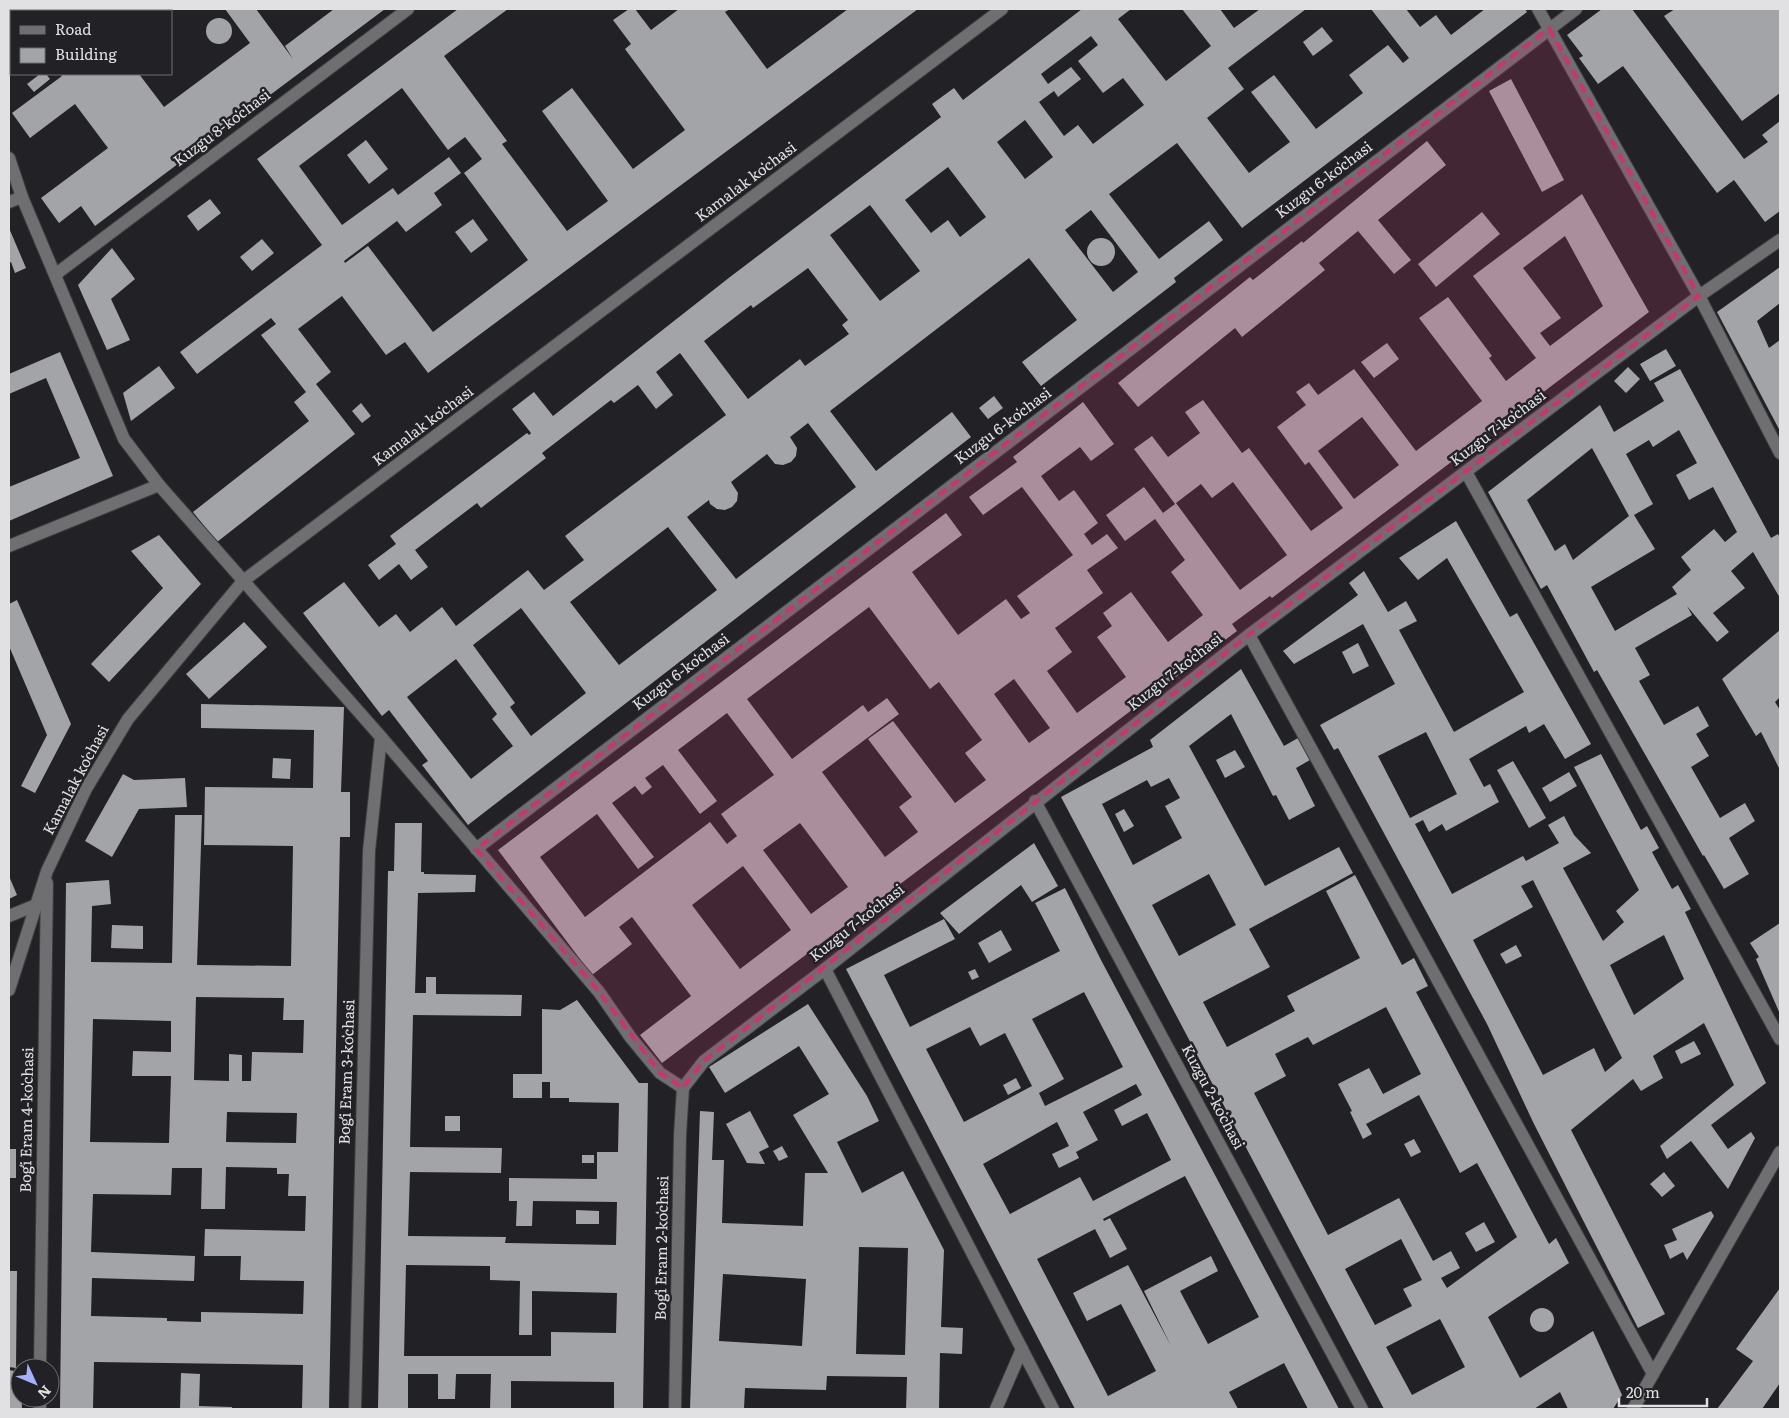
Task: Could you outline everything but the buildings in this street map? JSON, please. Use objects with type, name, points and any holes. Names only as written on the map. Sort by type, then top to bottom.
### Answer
[{"type":"street","name":"Kuzgu 8-koʻchasi","points":[[56,274],[408,9]]},
{"type":"street","name":"Kamalak koʻchasi","points":[[9,990],[47,872],[86,789],[128,719],[243,581],[1002,9]]},
{"type":"street","points":[[1538,9],[1699,296],[1780,453]]},
{"type":"street","name":"Kuzgu 6-koʻchasi","points":[[476,849],[1576,9]]},
{"type":"street","points":[[9,158],[22,196],[124,439],[159,485],[381,737],[599,992],[631,1038],[660,1073],[683,1088]]},
{"type":"street","points":[[9,202],[22,196]]},
{"type":"street","name":"Kuzgu 7-koʻchasi","points":[[683,1088],[704,1061],[824,969],[1249,634],[1699,296],[1780,240]]},
{"type":"street","points":[[1466,472],[1780,1038]]},
{"type":"street","points":[[9,546],[159,485]]},
{"type":"street","points":[[1249,634],[1653,1374]]},
{"type":"street","name":"Bogʻi Eram 3-koʻchasi","points":[[355,1409],[369,851],[381,737]]},
{"type":"street","name":"Kuzgu 2-koʻchasi","points":[[1035,801],[1362,1409]]},
{"type":"street","name":"Bogʻi Eram 4-koʻchasi","points":[[40,1358],[47,872]]},
{"type":"street","points":[[9,916],[36,905]]},
{"type":"street","points":[[824,969],[1053,1409]]},
{"type":"street","name":"Bogʻi Eram 2-koʻchasi","points":[[675,1409],[680,1145],[683,1088]]},
{"type":"street","points":[[1633,1409],[1780,1152]]},
{"type":"street","points":[[996,1409],[1022,1349]]},
{"type":"highlighted area","points":[[1549,28],[1699,296],[1249,635],[704,1061],[683,1088],[660,1073],[599,992],[476,849]]}]
